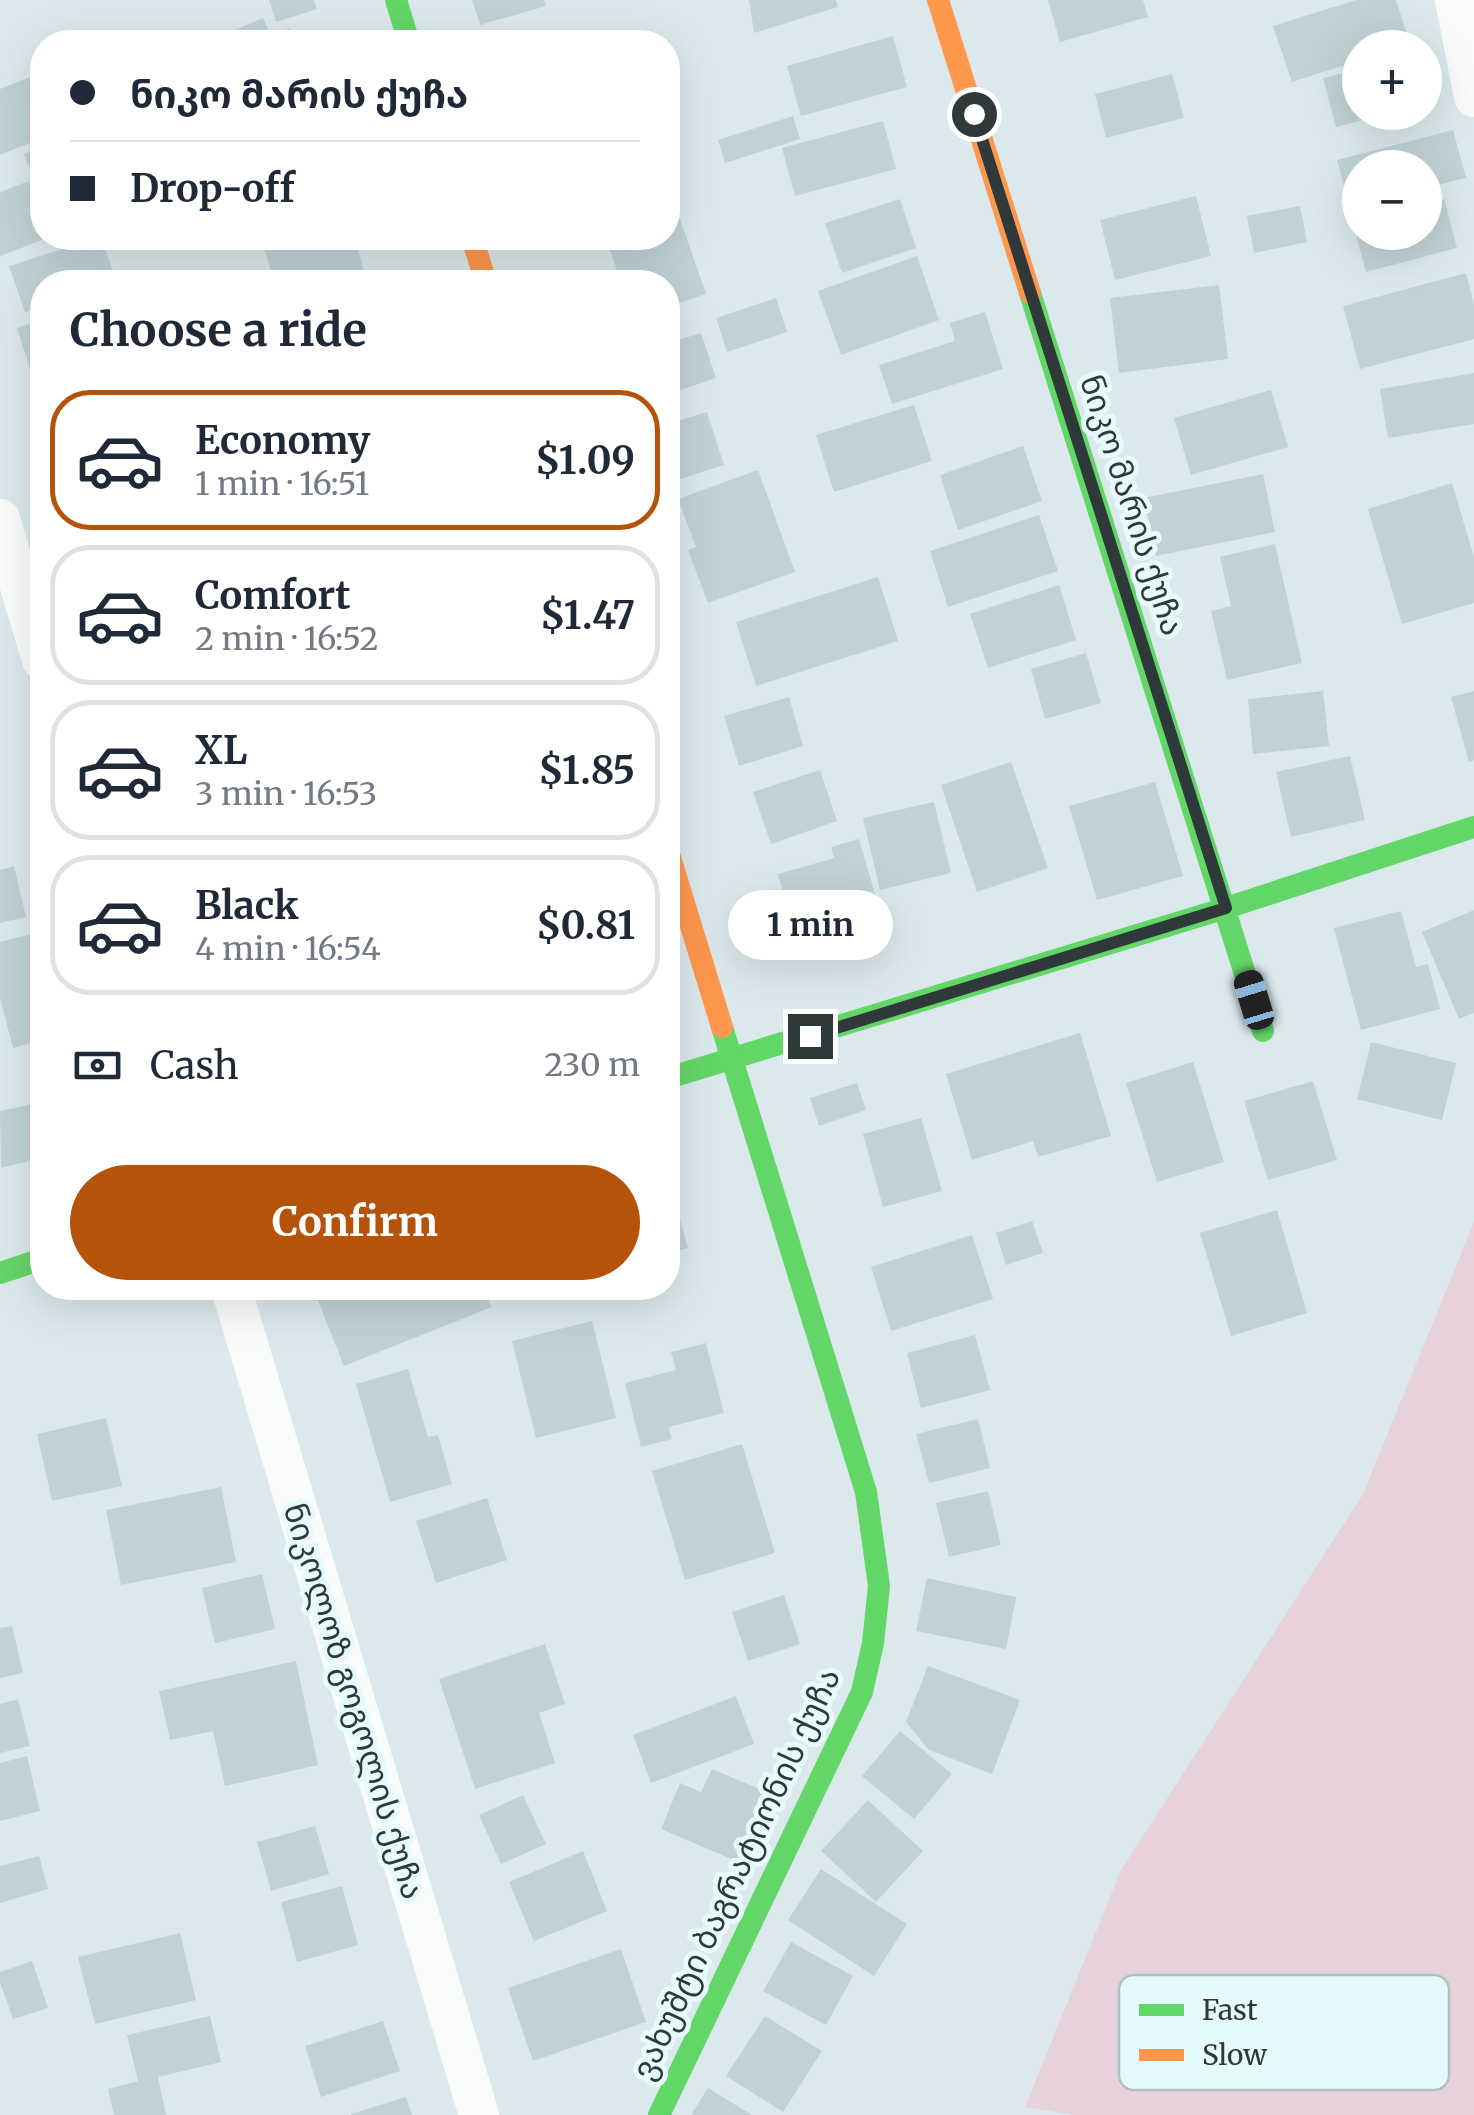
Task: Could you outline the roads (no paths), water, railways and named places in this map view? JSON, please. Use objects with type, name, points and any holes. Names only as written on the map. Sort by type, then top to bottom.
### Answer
[{"type":"street","points":[[396,0],[405,30]]},
{"type":"street","name":"ნიკო მარის ქუჩა","points":[[938,0],[1263,1030]]},
{"type":"street","points":[[1455,0],[1474,97]]},
{"type":"street","points":[[0,518],[30,619]]},
{"type":"street","points":[[680,1075],[1226,908],[1474,827]]},
{"type":"street","name":"ვახუშტი ბაგრატიონის ქუჩა","points":[[659,2115],[862,1692],[873,1643],[878,1586],[866,1492],[680,888]]},
{"type":"street","points":[[0,1273],[30,1264]]},
{"type":"street","name":"ნიკოლოზ გოგოლის ქუჩა","points":[[235,1300],[479,2115]]}]
